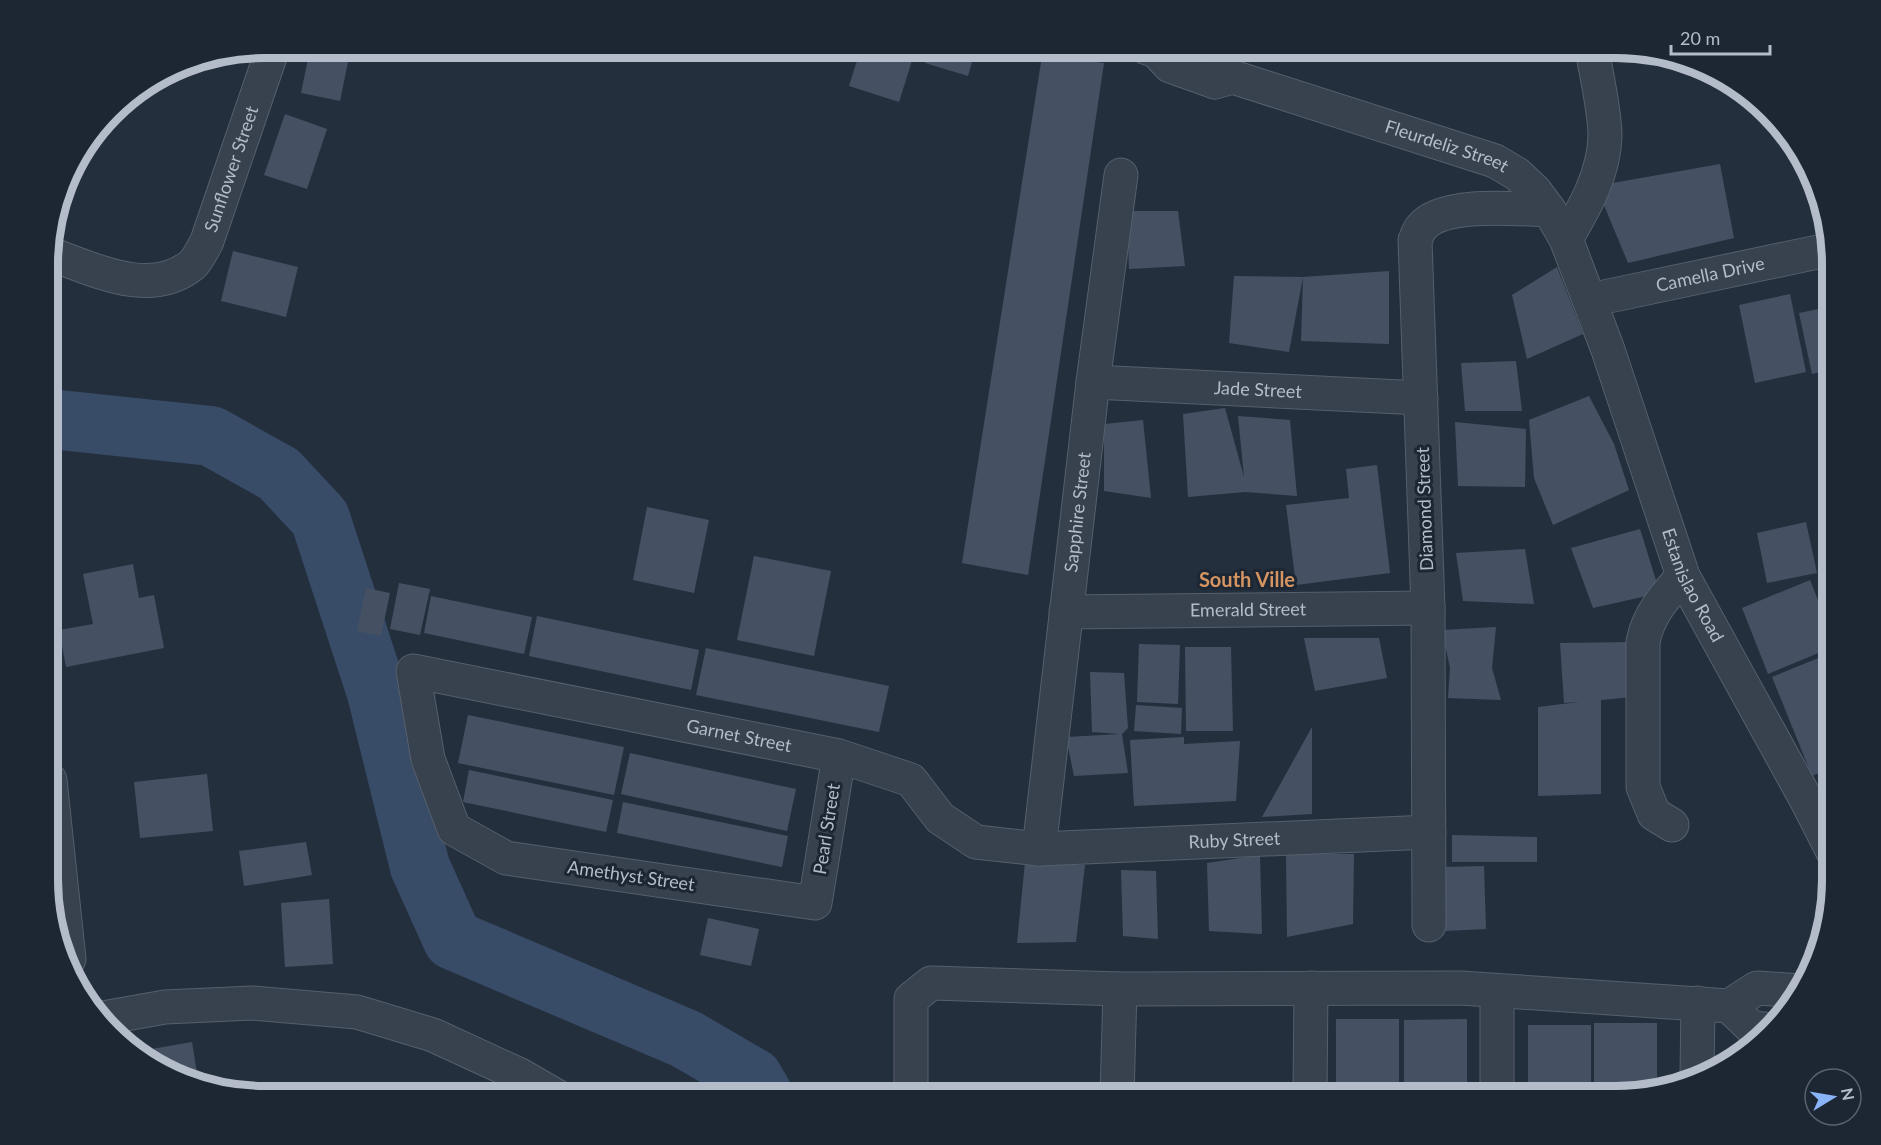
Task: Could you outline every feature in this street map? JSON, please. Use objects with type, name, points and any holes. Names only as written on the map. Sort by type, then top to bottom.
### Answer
[{"type":"street","name":"Fleurdeliz Street","points":[[1167,58],[1170,66],[1223,67],[1495,161],[1517,174],[1535,191],[1549,210],[1566,239],[1590,300]]},
{"type":"street","points":[[1566,239],[1588,201],[1603,152],[1605,134],[1594,58]]},
{"type":"street","name":"Sunflower Street","points":[[59,257],[125,279],[149,282],[171,277],[193,264],[207,241],[264,59]]},
{"type":"street","name":"Sapphire Street","points":[[1039,849],[1066,612],[1121,175]]},
{"type":"street","name":"Diamond Street","points":[[1429,925],[1428,608],[1415,240],[1421,227],[1438,216],[1455,210],[1549,210]]},
{"type":"street","name":"Camella Drive","points":[[1590,300],[1822,251]]},
{"type":"street","name":"Estanislao Road","points":[[1590,300],[1683,576],[1822,830]]},
{"type":"street","name":"Jade Street","points":[[1094,382],[1421,398]]},
{"type":"street","points":[[1672,825],[1654,814],[1643,787],[1643,642],[1646,627],[1660,602],[1683,576]]},
{"type":"street","name":"Emerald Street","points":[[1066,612],[1428,608]]},
{"type":"street","name":"Garnet Street","points":[[454,829],[428,759],[412,671],[838,756],[911,780],[940,818],[976,842],[1039,849]]},
{"type":"street","name":"Pearl Street","points":[[815,903],[838,756]]},
{"type":"street","name":"Amethyst Street","points":[[454,829],[506,858],[815,903]]},
{"type":"street","name":"Ruby Street","points":[[1039,849],[1429,832]]},
{"type":"street","points":[[58,855],[67,939]]},
{"type":"street","points":[[911,1086],[911,999],[931,983],[1120,989],[1461,988],[1713,1005],[1757,988],[1791,991]]},
{"type":"street","points":[[1310,1086],[1311,988]]},
{"type":"street","points":[[1118,1086],[1120,989]]},
{"type":"street","points":[[1497,991],[1497,1086]]},
{"type":"street","points":[[111,1017],[165,1007],[252,1004],[357,1012],[433,1035],[539,1086]]},
{"type":"street","points":[[1713,1005],[1752,1028],[1758,1029]]},
{"type":"street","points":[[1699,1069],[1713,1005]]},
{"type":"building","points":[[973,58],[968,76],[925,63],[926,59]]},
{"type":"building","points":[[1042,58],[1104,63],[1028,575],[962,563]]},
{"type":"building","points":[[308,59],[333,59],[348,62],[340,101],[301,93]]},
{"type":"building","points":[[858,59],[913,59],[899,102],[849,86]]},
{"type":"building","points":[[285,114],[327,129],[307,189],[264,175]]},
{"type":"building","points":[[1720,164],[1734,238],[1628,263],[1596,186]]},
{"type":"building","points":[[1127,211],[1178,211],[1185,266],[1129,269]]},
{"type":"building","points":[[233,251],[298,267],[286,317],[221,301]]},
{"type":"building","points":[[1557,267],[1583,334],[1527,359],[1512,295]]},
{"type":"building","points":[[1389,271],[1389,344],[1301,341],[1303,277]]},
{"type":"building","points":[[1234,276],[1303,277],[1289,352],[1229,343]]},
{"type":"building","points":[[1790,294],[1806,372],[1755,383],[1739,305]]},
{"type":"building","points":[[1822,308],[1822,372],[1812,374],[1799,313]]},
{"type":"building","points":[[1516,361],[1522,411],[1465,411],[1461,363]]},
{"type":"building","points":[[1589,396],[1614,444],[1629,490],[1553,525],[1534,478],[1529,420]]},
{"type":"building","points":[[1225,408],[1244,477],[1238,416],[1290,420],[1297,496],[1245,492],[1188,497],[1183,414]]},
{"type":"building","points":[[1143,420],[1151,498],[1104,491],[1104,424]]},
{"type":"building","points":[[1455,422],[1526,429],[1525,487],[1458,486]]},
{"type":"building","points":[[1377,465],[1390,573],[1296,585],[1286,505],[1349,498],[1346,469]]},
{"type":"building","points":[[647,507],[709,520],[694,593],[633,580]]},
{"type":"building","points":[[1806,522],[1817,573],[1767,583],[1757,533]]},
{"type":"building","points":[[1640,529],[1660,593],[1593,608],[1571,548]]},
{"type":"building","points":[[1525,549],[1534,604],[1463,601],[1456,553]]},
{"type":"building","points":[[754,556],[831,571],[814,656],[737,640]]},
{"type":"building","points":[[133,564],[139,598],[154,595],[164,648],[66,667],[59,630],[93,624],[83,574]]},
{"type":"building","points":[[1810,580],[1822,610],[1822,652],[1768,674],[1742,608]]},
{"type":"building","points":[[399,583],[430,589],[420,635],[390,629]]},
{"type":"building","points":[[366,588],[390,593],[381,636],[357,631]]},
{"type":"building","points":[[431,596],[532,617],[524,654],[424,633]]},
{"type":"building","points":[[537,616],[699,650],[691,690],[529,656]]},
{"type":"building","points":[[1496,627],[1492,668],[1501,700],[1448,698],[1450,668],[1442,630]]},
{"type":"building","points":[[1304,638],[1379,638],[1387,678],[1315,691]]},
{"type":"building","points":[[1632,642],[1633,697],[1601,700],[1601,794],[1538,796],[1538,707],[1579,702],[1564,703],[1560,643]]},
{"type":"building","points":[[1139,644],[1180,645],[1178,704],[1137,702]]},
{"type":"building","points":[[1185,647],[1231,647],[1233,731],[1186,731]]},
{"type":"building","points":[[706,648],[889,686],[879,732],[696,695]]},
{"type":"building","points":[[1822,657],[1822,772],[1812,776],[1772,677]]},
{"type":"building","points":[[1090,672],[1124,673],[1128,728],[1122,734],[1128,773],[1074,776],[1066,737],[1120,734],[1092,732]]},
{"type":"building","points":[[1136,705],[1182,708],[1181,734],[1134,731]]},
{"type":"building","points":[[468,715],[624,747],[614,795],[458,763]]},
{"type":"building","points":[[1312,727],[1312,814],[1262,817]]},
{"type":"building","points":[[1184,737],[1184,744],[1240,741],[1236,801],[1134,806],[1130,740]]},
{"type":"building","points":[[630,753],[796,789],[787,831],[621,794]]},
{"type":"building","points":[[469,770],[613,800],[606,832],[463,802]]},
{"type":"building","points":[[207,774],[213,831],[140,838],[134,782]]},
{"type":"building","points":[[623,802],[788,836],[782,867],[617,833]]},
{"type":"building","points":[[1452,835],[1537,837],[1537,862],[1452,862]]},
{"type":"building","points":[[306,842],[312,875],[244,886],[239,851]]},
{"type":"building","points":[[1286,854],[1354,854],[1353,924],[1287,937]]},
{"type":"building","points":[[1260,855],[1262,934],[1209,931],[1207,863]]},
{"type":"building","points":[[1025,862],[1085,865],[1076,942],[1017,943]]},
{"type":"building","points":[[1484,866],[1486,929],[1445,931],[1443,867]]},
{"type":"building","points":[[1121,870],[1156,871],[1158,939],[1123,936]]},
{"type":"building","points":[[329,899],[333,964],[285,967],[281,903]]},
{"type":"building","points":[[708,918],[759,929],[751,966],[700,955]]},
{"type":"building","points":[[1336,1019],[1399,1019],[1399,1086],[1336,1086]]},
{"type":"building","points":[[1467,1019],[1467,1086],[1404,1086],[1404,1020]]},
{"type":"building","points":[[1594,1023],[1657,1023],[1657,1083],[1594,1086]]},
{"type":"building","points":[[1528,1025],[1591,1025],[1591,1086],[1528,1086]]},
{"type":"building","points":[[192,1042],[197,1073],[185,1071],[147,1050]]},
{"type":"waterway","points":[[58,420],[211,436],[279,474],[320,518],[377,693],[420,867],[453,940],[686,1039],[753,1078],[758,1086]]},
{"type":"district","name":"South Ville","points":[[1247,580]]}]
